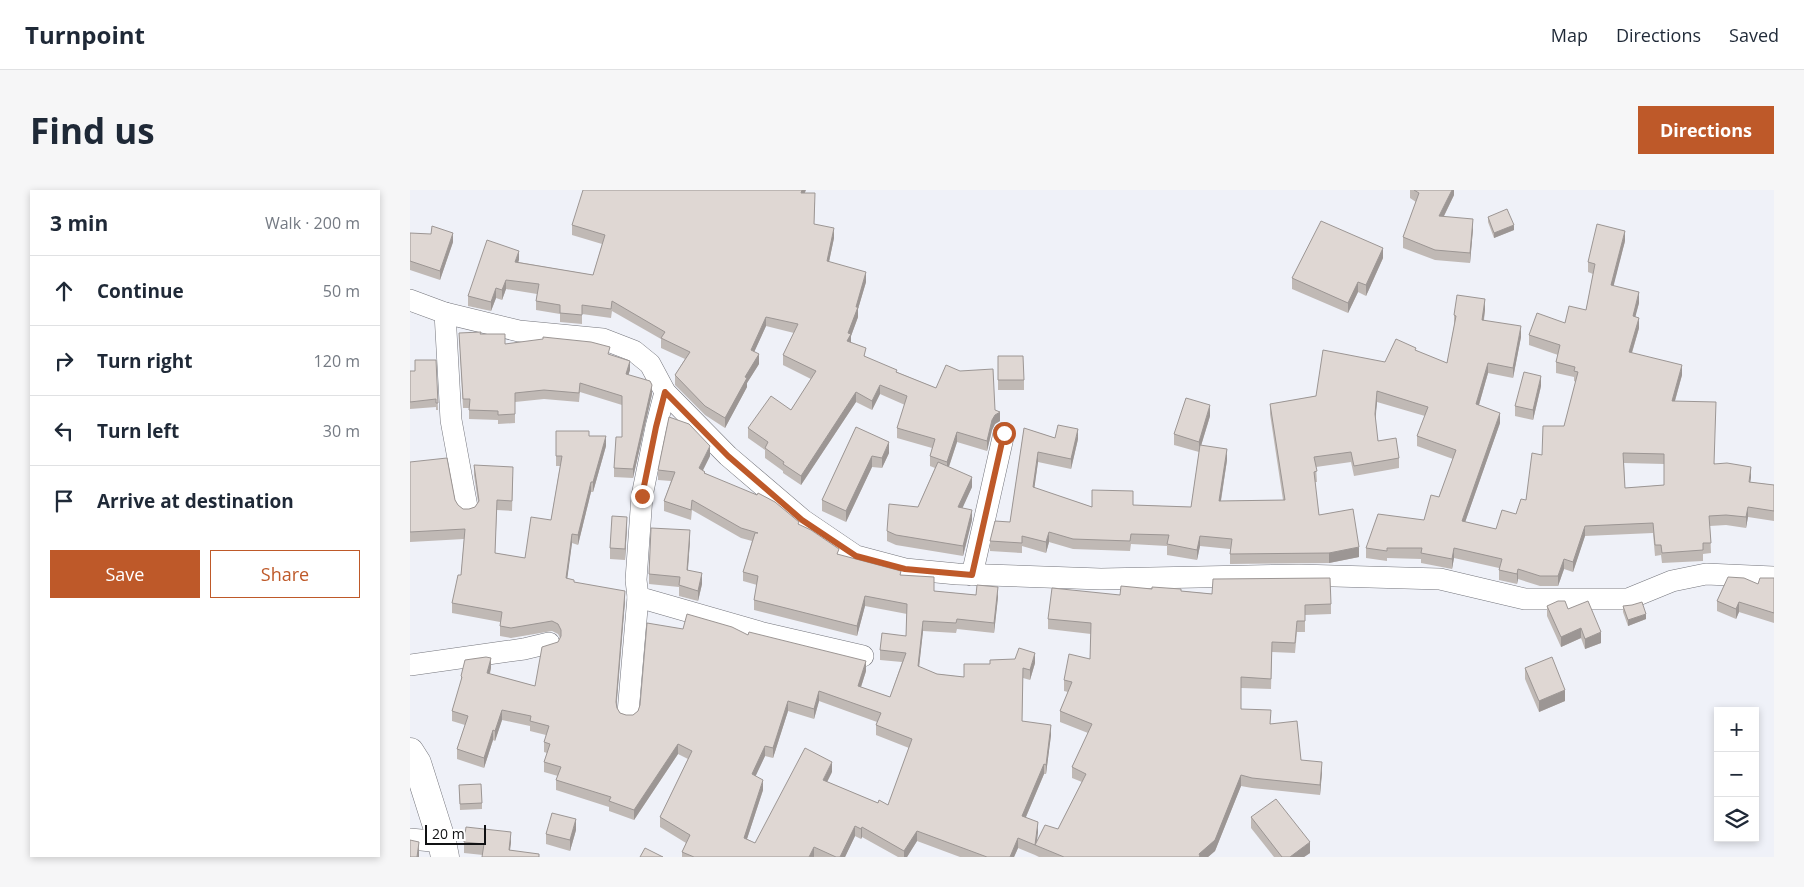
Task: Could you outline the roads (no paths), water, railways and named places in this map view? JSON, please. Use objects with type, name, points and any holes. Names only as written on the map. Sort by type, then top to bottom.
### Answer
[{"type":"street","points":[[410,300],[445,313],[519,331],[603,339],[634,351],[650,364],[665,392],[735,463],[802,520],[856,556],[905,569],[972,575],[1101,579],[1300,575],[1440,580],[1525,599],[1628,599],[1672,581],[1706,574],[1774,577]]},
{"type":"street","points":[[445,313],[451,420],[467,507]]},
{"type":"street","points":[[628,713],[638,597],[636,580],[642,496],[665,392]]},
{"type":"street","points":[[972,575],[1004,433]]},
{"type":"street","points":[[638,597],[763,633],[863,656]]},
{"type":"street","points":[[410,664],[524,649],[548,643]]},
{"type":"street","points":[[410,752],[416,763],[443,850]]},
{"type":"street","points":[[410,839],[443,850]]}]
